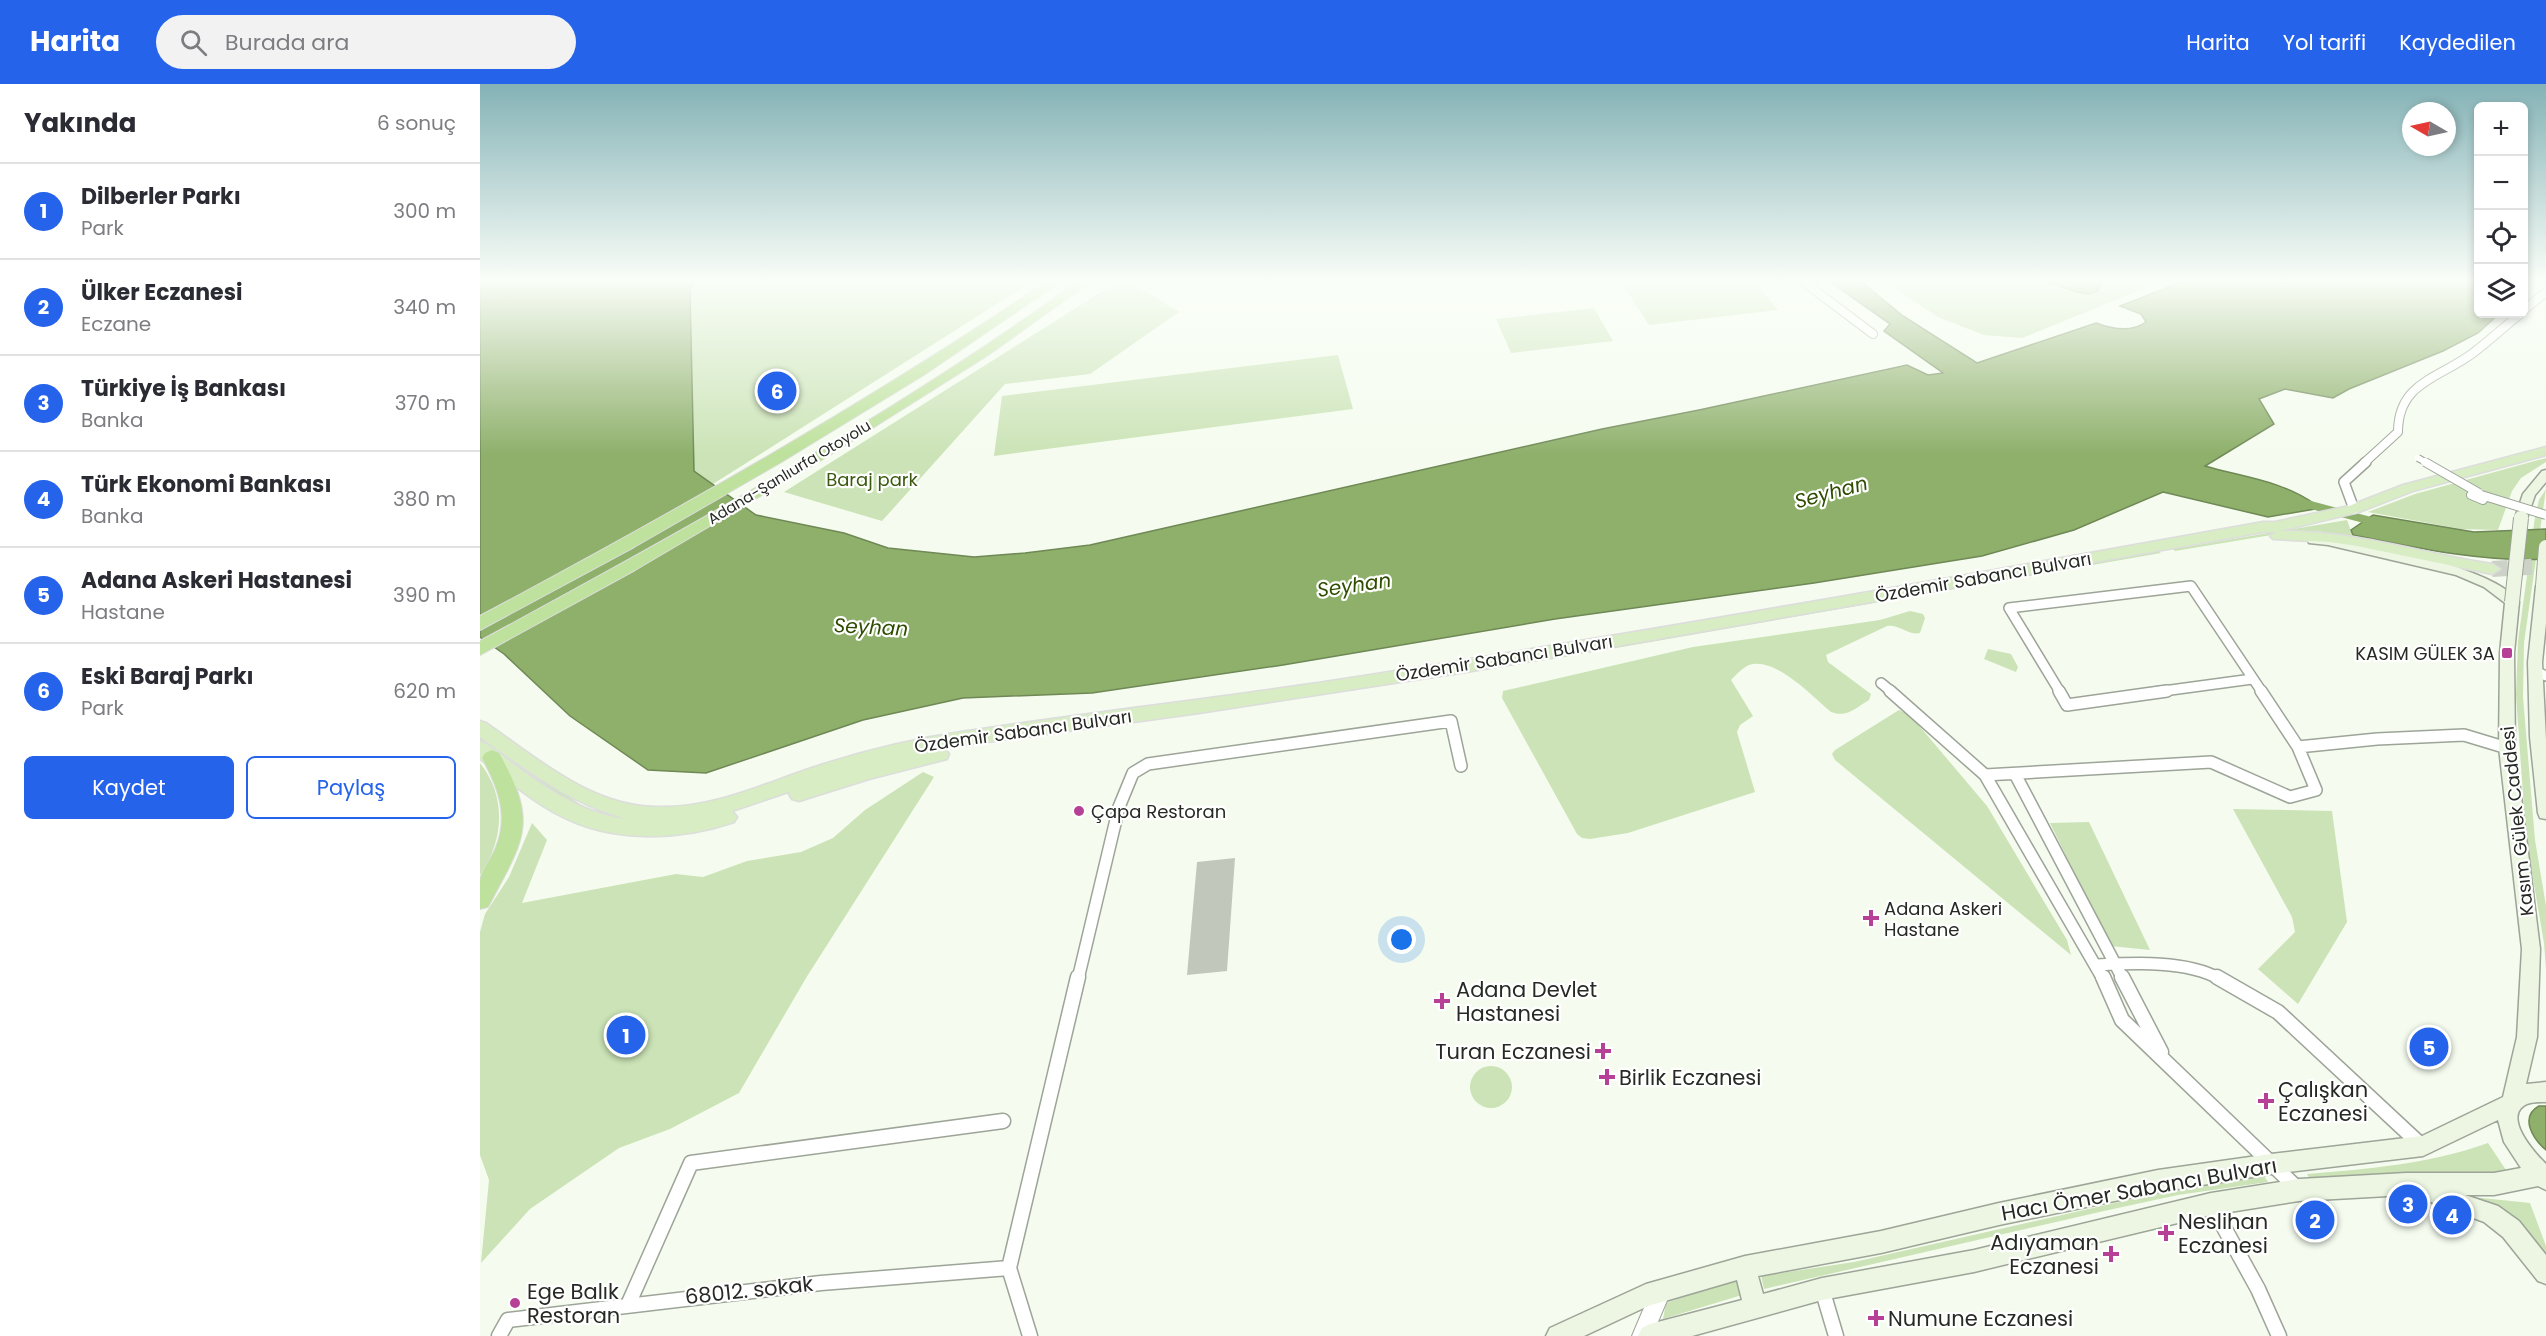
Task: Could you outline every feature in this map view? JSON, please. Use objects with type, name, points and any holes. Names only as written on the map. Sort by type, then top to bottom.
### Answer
[{"type":"highway","name":"Adana-Şanlıurfa Otoyolu","points":[[480,624],[767,464],[971,337]]},
{"type":"highway","name":"Adana-Şanlıurfa Otoyolu","points":[[480,650],[786,476],[949,375],[1005,337]]},
{"type":"highway","points":[[480,900],[512,840],[513,801],[504,777],[486,754]]},
{"type":"main road","name":"Özdemir Sabancı Bulvarı","points":[[486,754],[567,810],[602,824],[642,828],[696,825],[758,809],[835,781],[922,758],[967,749],[1123,730],[1549,664],[2275,532],[2354,509],[2408,488],[2546,451]]},
{"type":"main road","name":"Kasım Gülek Caddesi","points":[[2544,1181],[2522,1155],[2511,1135],[2508,1117],[2527,1036],[2531,949],[2507,748],[2507,652],[2521,518],[2529,494],[2546,474]]},
{"type":"main road","name":"Özdemir Sabancı Bulvarı","points":[[480,729],[584,798],[618,811],[653,816],[703,810],[762,796],[826,771],[908,747],[1195,708],[1486,662],[2263,527],[2275,532],[2334,538],[2458,565],[2492,569]]},
{"type":"main road","points":[[2275,532],[2328,541],[2460,572],[2489,584],[2512,602]]},
{"type":"main road","name":"Kasım Gülek Caddesi","points":[[2546,547],[2538,737],[2546,813]]},
{"type":"main road","name":"Hacı Ömer Sabancı Bulvarı","points":[[1558,1336],[1646,1295],[1745,1267],[1881,1242],[1999,1214],[2158,1181],[2271,1164],[2423,1146],[2512,1103],[2524,1094],[2546,1092]]},
{"type":"main road","name":"Hacı Ömer Sabancı Bulvarı","points":[[1650,1336],[1822,1289],[1974,1260],[2211,1204],[2299,1190],[2406,1184],[2494,1184],[2544,1181]]},
{"type":"main road","points":[[2406,1184],[2490,1214],[2511,1229],[2546,1274]]},
{"type":"main road","points":[[1745,1267],[1755,1307]]},
{"type":"street","points":[[2354,509],[2344,482],[2398,432],[2398,415],[2407,397],[2421,384],[2472,354],[2492,337]]},
{"type":"street","points":[[2418,458],[2482,495],[2546,515]]},
{"type":"street","points":[[1985,775],[2211,762],[2290,797],[2316,790],[2298,747],[2191,586],[2009,608],[2067,705],[2252,680]]},
{"type":"street","points":[[1881,683],[1985,775],[2097,965],[2122,1020],[2299,1190]]},
{"type":"street","points":[[1030,1336],[1009,1268],[1119,807],[1133,773],[1148,764],[1451,722],[1461,766]]},
{"type":"street","points":[[2298,747],[2377,739],[2464,735],[2507,748]]},
{"type":"street","points":[[2016,774],[2165,1060]]},
{"type":"street","points":[[2097,965],[2142,962],[2208,972],[2278,1012],[2423,1146]]},
{"type":"street","points":[[628,1305],[691,1163],[1003,1121]]},
{"type":"street","points":[[2211,1204],[2258,1289],[2279,1336]]},
{"type":"street","name":"68012. sokak","points":[[499,1336],[508,1320],[905,1273],[1009,1268]]},
{"type":"street","points":[[1822,1289],[1836,1336]]},
{"type":"street","points":[[1642,1336],[1661,1291]]},
{"type":"street","points":[[1703,1336],[1720,1317]]},
{"type":"green space","points":[[691,337],[944,337],[713,484],[693,471]]},
{"type":"green space","name":"Baraj park","points":[[1029,337],[1143,337],[1090,374],[1005,384],[882,521],[784,492]]},
{"type":"green space","points":[[1504,337],[1611,337],[1613,341],[1511,353]]},
{"type":"green space","points":[[1338,355],[1353,409],[994,456],[1002,396]]},
{"type":"green space","points":[[2546,458],[2546,462],[2521,478],[2512,491],[2498,530],[2461,529],[2368,512],[2415,494]]},
{"type":"green space","points":[[2546,489],[2524,643],[2523,697],[2535,840],[2546,906],[2546,970],[2544,943],[2526,838],[2516,695],[2518,641],[2535,517],[2539,500]]},
{"type":"green space","points":[[2347,520],[2353,537],[2317,531],[2295,531],[2175,551],[2173,549]]},
{"type":"green space","points":[[2158,551],[2161,553],[1553,659],[1196,714],[938,749],[873,764],[758,803],[717,815],[681,822],[646,824],[612,820],[586,813],[480,740],[480,736],[590,811],[615,818],[648,821],[682,819],[718,813],[873,760],[939,745],[1198,711],[1553,657]]},
{"type":"green space","points":[[1910,611],[1923,614],[1925,618],[1920,633],[1887,626],[1826,655],[1828,662],[1871,694],[1869,700],[1847,713],[1831,712],[1804,688],[1770,666],[1749,665],[1742,670],[1731,680],[1753,716],[1740,725],[1737,732],[1755,792],[1628,833],[1590,839],[1582,838],[1577,834],[1502,698],[1503,691],[1693,647],[1880,620]]},
{"type":"green space","points":[[1988,649],[2011,654],[2018,667],[2016,672],[1984,659]]},
{"type":"green space","points":[[1899,710],[1910,715],[1987,806],[2067,940],[2071,955],[1835,760],[1832,754],[1835,750]]},
{"type":"green space","points":[[480,763],[495,790],[499,819],[494,848],[480,875]]},
{"type":"green space","points":[[923,772],[934,777],[806,978],[739,1093],[670,1129],[619,1148],[530,1209],[481,1263],[489,1180],[480,1155],[480,932],[485,914],[509,877],[532,823],[547,840],[522,903],[676,874],[703,877],[747,861],[801,852],[833,838],[865,810]]},
{"type":"green space","points":[[2233,809],[2332,811],[2347,922],[2298,1004],[2258,969],[2295,932],[2292,917]]},
{"type":"green space","points":[[2089,822],[2150,950],[2110,946],[2050,823]]},
{"type":"green space","points":[[1491,1066],[1506,1072],[1512,1087],[1506,1102],[1491,1108],[1476,1102],[1470,1087],[1476,1072]]},
{"type":"green space","points":[[2488,1143],[2508,1173],[2311,1181],[2307,1174],[2376,1168],[2421,1161]]},
{"type":"green space","points":[[2264,1176],[2268,1182],[2178,1195],[1764,1289],[1761,1276],[1854,1262],[2177,1189]]},
{"type":"green space","points":[[2463,1196],[2530,1203],[2546,1246],[2546,1263]]},
{"type":"green space","points":[[1734,1279],[1739,1280],[1742,1295],[1663,1319],[1666,1303]]},
{"type":"water","name":"Seyhan","points":[[480,337],[691,337],[694,471],[756,515],[844,533],[888,548],[974,557],[1090,545],[1602,429],[1907,365],[1928,375],[1943,373],[1893,337],[1937,337],[1977,363],[2053,337],[2469,337],[2333,398],[2285,389],[2259,399],[2274,424],[2205,466],[2290,490],[2316,505],[2315,509],[2268,517],[2163,492],[2074,530],[1982,556],[1814,583],[1555,619],[1283,665],[1092,693],[963,698],[863,720],[706,773],[648,770],[570,716],[504,654],[480,637]]},
{"type":"water","points":[[2373,515],[2474,532],[2546,529],[2546,559],[2522,560],[2473,556],[2353,535],[2351,530]]},
{"type":"water","points":[[2539,1106],[2546,1106],[2546,1150],[2533,1134],[2529,1122],[2533,1111]]},
{"type":"building","points":[[1235,858],[1227,971],[1187,975],[1197,862]]},
{"type":"waterway","points":[[2296,501],[2386,525]]},
{"type":"tunnel","points":[[2492,569],[2546,566]]},
{"type":"place","name":"Eski Baraj Parkı","points":[[777,391]]},
{"type":"place","name":"KASIM GÜLEK 3A","points":[[2507,653]]},
{"type":"place","name":"Çapa Restoran","points":[[1079,811]]},
{"type":"place","name":"Adana Askeri Hastane","points":[[1871,918]]},
{"type":"place","name":"Adana Devlet Hastanesi","points":[[1442,1001]]},
{"type":"place","name":"Dilberler Parkı","points":[[626,1035]]},
{"type":"place","name":"Adana Askeri Hastanesi","points":[[2429,1047]]},
{"type":"place","name":"Turan Eczanesi","points":[[1603,1051]]},
{"type":"place","name":"Birlik Eczanesi","points":[[1607,1077]]},
{"type":"place","name":"Çalışkan Eczanesi","points":[[2266,1101]]},
{"type":"place","name":"Türkiye İş Bankası","points":[[2408,1204]]},
{"type":"place","name":"Türk Ekonomi Bankası","points":[[2452,1215]]},
{"type":"place","name":"Ülker Eczanesi","points":[[2315,1220]]},
{"type":"place","name":"Neslihan Eczanesi","points":[[2166,1233]]},
{"type":"place","name":"Adıyaman Eczanesi","points":[[2111,1254]]},
{"type":"place","name":"Ege Balık Restoran","points":[[515,1303]]},
{"type":"place","name":"Numune Eczanesi","points":[[1876,1318]]}]
